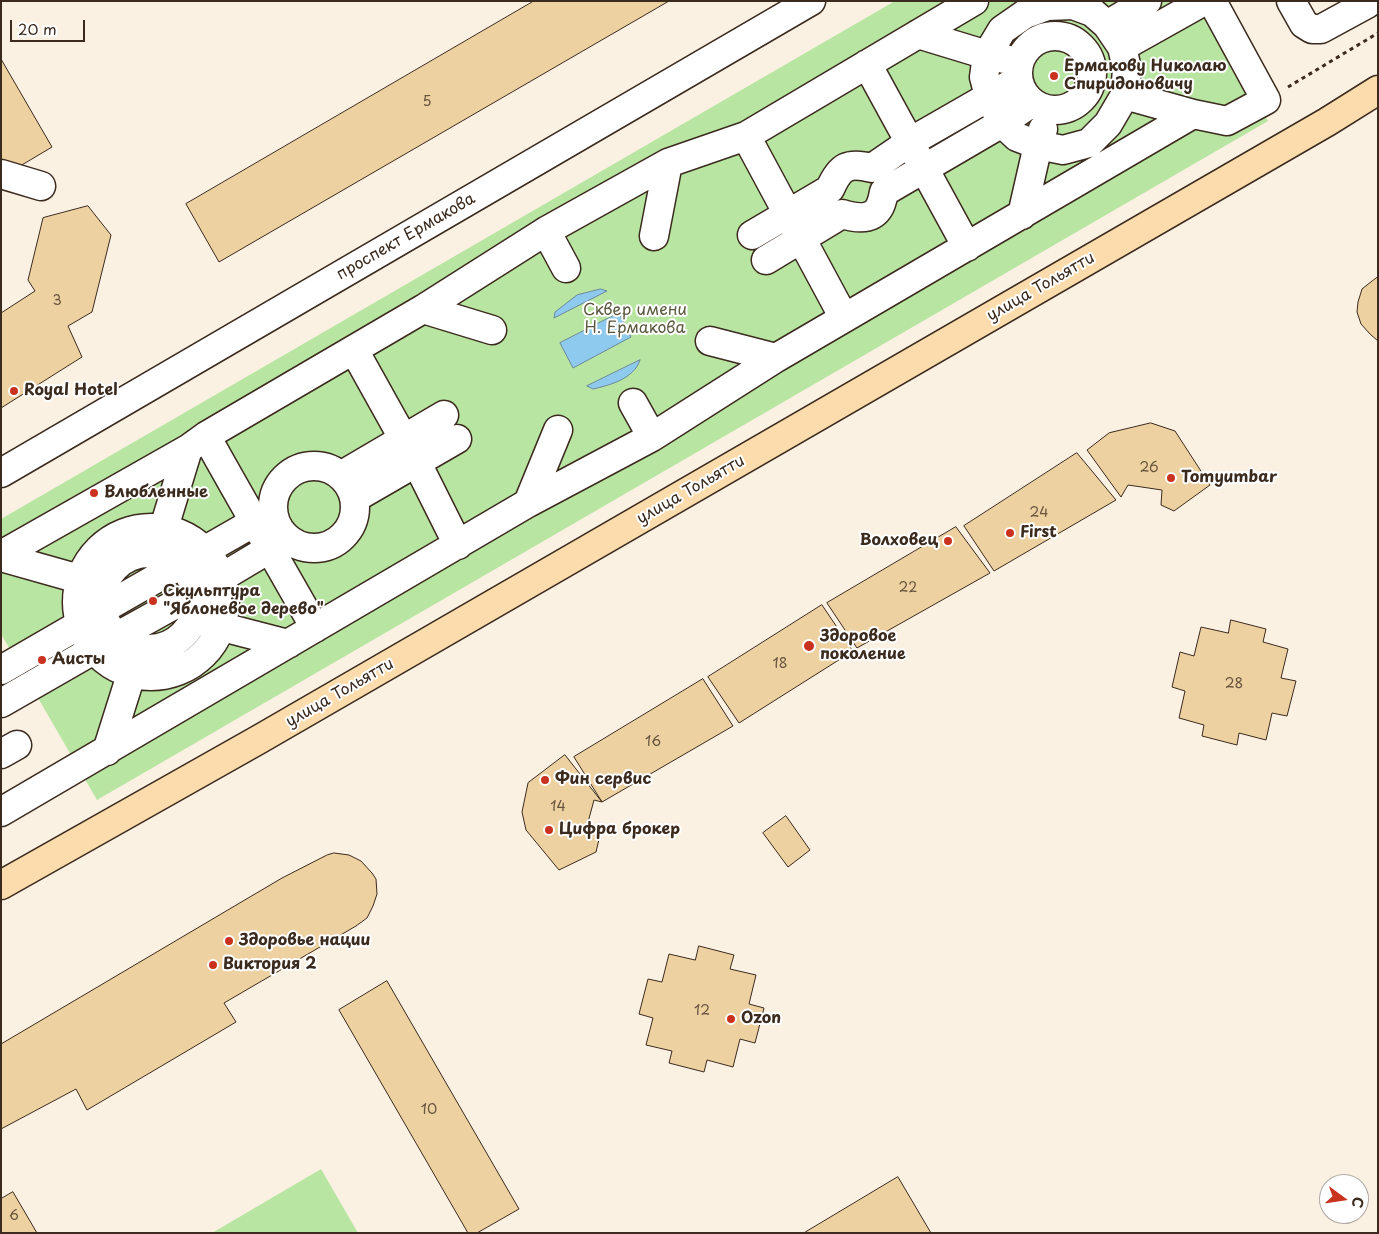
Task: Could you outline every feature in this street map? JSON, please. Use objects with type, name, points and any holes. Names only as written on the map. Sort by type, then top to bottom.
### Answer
[{"type":"main road","name":"улица Тольятти","points":[[1,885],[258,740],[1310,132],[1378,90]]},
{"type":"street","name":"проспект Ермакова","points":[[1,473],[811,1]]},
{"type":"street","points":[[1,556],[423,309],[546,231],[668,163],[746,136],[974,1]]},
{"type":"street","points":[[1114,36],[1148,1]]},
{"type":"street","points":[[1114,36],[1204,1]]},
{"type":"street","points":[[1125,95],[1193,114],[1227,121],[1266,100],[1212,1]]},
{"type":"street","points":[[1291,1],[1304,24],[1312,29],[1321,29],[1370,10]]},
{"type":"street","points":[[1074,3],[1092,12],[1114,36],[1127,69],[1125,95],[1108,124],[1089,143],[1063,150],[1038,145],[1017,137],[1002,123],[989,96],[984,77],[987,55],[1002,30],[1025,14],[1047,6],[1074,3]]},
{"type":"street","points":[[918,34],[987,55],[1029,89],[1038,145],[1022,214]]},
{"type":"street","points":[[866,64],[966,247]]},
{"type":"street","points":[[872,168],[910,142],[989,96],[1029,89]]},
{"type":"street","points":[[884,192],[1002,123],[1029,89]]},
{"type":"street","points":[[1,812],[528,503],[652,437],[776,358],[1193,114]]},
{"type":"street","points":[[746,136],[844,318]]},
{"type":"street","points":[[654,236],[668,163]]},
{"type":"street","points":[[858,165],[872,168],[882,180],[884,192],[879,209],[868,217],[856,219],[842,214],[832,202],[830,189],[836,175],[845,168],[858,165]]},
{"type":"street","points":[[1,174],[41,186]]},
{"type":"street","points":[[752,235],[830,189]]},
{"type":"street","points":[[766,260],[842,214]]},
{"type":"street","points":[[546,231],[566,268]]},
{"type":"street","points":[[423,309],[492,330]]},
{"type":"street","points":[[710,341],[776,358]]},
{"type":"street","points":[[354,350],[417,462],[458,545]]},
{"type":"street","points":[[634,403],[652,437]]},
{"type":"street","points":[[342,475],[444,415]]},
{"type":"street","points":[[528,503],[558,430]]},
{"type":"street","points":[[355,498],[457,439]]},
{"type":"street","points":[[197,442],[263,517],[276,527],[278,544],[315,628]]},
{"type":"street","points":[[160,540],[197,442]]},
{"type":"street","points":[[1,704],[93,650],[197,592],[222,577],[278,544],[311,549],[338,542],[353,523],[355,498],[342,475],[316,465],[290,472],[275,489],[263,517],[206,551],[181,564],[95,592],[76,602],[79,625],[93,650],[110,665],[131,675],[160,677],[188,668],[208,650],[222,627],[226,602],[222,577],[206,551],[187,536],[160,540]]},
{"type":"street","points":[[95,501],[120,548]]},
{"type":"street","points":[[138,528],[160,540],[169,557],[181,564],[192,577],[197,592],[198,606],[194,620],[186,633],[174,643],[158,649],[141,649],[127,645],[116,637],[106,624],[95,592],[92,554],[120,548],[138,528]]},
{"type":"street","points":[[1,556],[95,592]]},
{"type":"street","points":[[1,670],[79,625],[95,592]]},
{"type":"street","points":[[194,620],[288,644]]},
{"type":"street","points":[[174,643],[201,695]]},
{"type":"street","points":[[107,751],[141,649]]},
{"type":"path","points":[[1266,100],[1378,33]]},
{"type":"green space","name":"Сквер имени Н. Ермакова","points":[[895,1],[1199,1],[1268,121],[97,800],[1,634],[1,519]]},
{"type":"green space","points":[[321,1169],[358,1233],[212,1233]]},
{"type":"water","points":[[601,289],[607,291],[554,318],[555,312],[577,295]]},
{"type":"water","points":[[619,313],[631,337],[573,368],[560,343]]},
{"type":"water","points":[[640,360],[633,372],[621,380],[593,389],[587,386]]},
{"type":"building","points":[[534,1],[669,1],[219,262],[186,204]]},
{"type":"building","points":[[1,59],[52,147],[5,175],[1,169]]},
{"type":"building","points":[[88,206],[111,235],[92,312],[68,326],[82,357],[1,408],[1,313],[35,291],[28,280],[43,218]]},
{"type":"building","points":[[1378,277],[1378,341],[1361,324],[1357,312],[1362,289]]},
{"type":"building","points":[[1151,423],[1175,431],[1210,485],[1174,511],[1161,505],[1162,490],[1128,485],[1121,497],[1087,450],[1109,433]]},
{"type":"building","points":[[1077,453],[1116,500],[994,571],[964,526]]},
{"type":"building","points":[[956,527],[990,573],[857,648],[827,603]]},
{"type":"building","points":[[822,605],[853,651],[739,723],[708,677]]},
{"type":"building","points":[[1231,620],[1266,629],[1263,642],[1288,649],[1281,678],[1296,681],[1287,716],[1272,713],[1266,740],[1239,733],[1237,745],[1202,736],[1204,725],[1179,718],[1185,691],[1172,687],[1180,652],[1194,656],[1201,627],[1228,633]]},
{"type":"building","points":[[703,679],[733,726],[602,802],[574,757]]},
{"type":"building","points":[[565,755],[602,802],[594,800],[587,826],[600,835],[596,852],[559,870],[526,830],[522,812],[528,783]]},
{"type":"building","points":[[786,816],[810,850],[788,867],[763,833]]},
{"type":"building","name":"Виктория 2","points":[[334,853],[349,855],[361,861],[376,879],[377,894],[367,918],[224,1003],[236,1022],[87,1110],[76,1089],[1,1129],[1,1044],[282,878]]},
{"type":"building","points":[[699,946],[734,955],[730,969],[756,975],[749,1004],[764,1008],[755,1043],[740,1039],[733,1067],[707,1060],[704,1072],[669,1063],[672,1051],[646,1045],[653,1018],[639,1014],[648,979],[662,982],[669,954],[695,960]]},
{"type":"building","points":[[387,981],[519,1209],[477,1233],[468,1233],[339,1010]]},
{"type":"building","points":[[898,1177],[931,1233],[804,1233]]},
{"type":"building","points":[[13,1192],[37,1233],[1,1233],[1,1199]]},
{"type":"place","name":"Ермакову Николаю Спиридоновичу","points":[[1054,76]]},
{"type":"place","name":"Royal Hotel","points":[[14,391]]},
{"type":"place","name":"Tomyumbar","points":[[1171,478]]},
{"type":"place","name":"Влюбленные","points":[[94,493]]},
{"type":"place","name":"First","points":[[1010,533]]},
{"type":"place","name":"Волховец","points":[[948,541]]},
{"type":"place","name":"Скульптура \"Яблоневое дерево\"","points":[[153,601]]},
{"type":"place","name":"Здоровое поколение","points":[[809,646]]},
{"type":"place","name":"Аисты","points":[[42,660]]},
{"type":"place","name":"Фин сервис","points":[[545,780]]},
{"type":"place","name":"Цифра брокер","points":[[549,830]]},
{"type":"place","name":"Здоровье нации","points":[[229,941]]},
{"type":"place","name":"Виктория 2","points":[[213,965]]},
{"type":"place","name":"Ozon","points":[[731,1019]]}]
